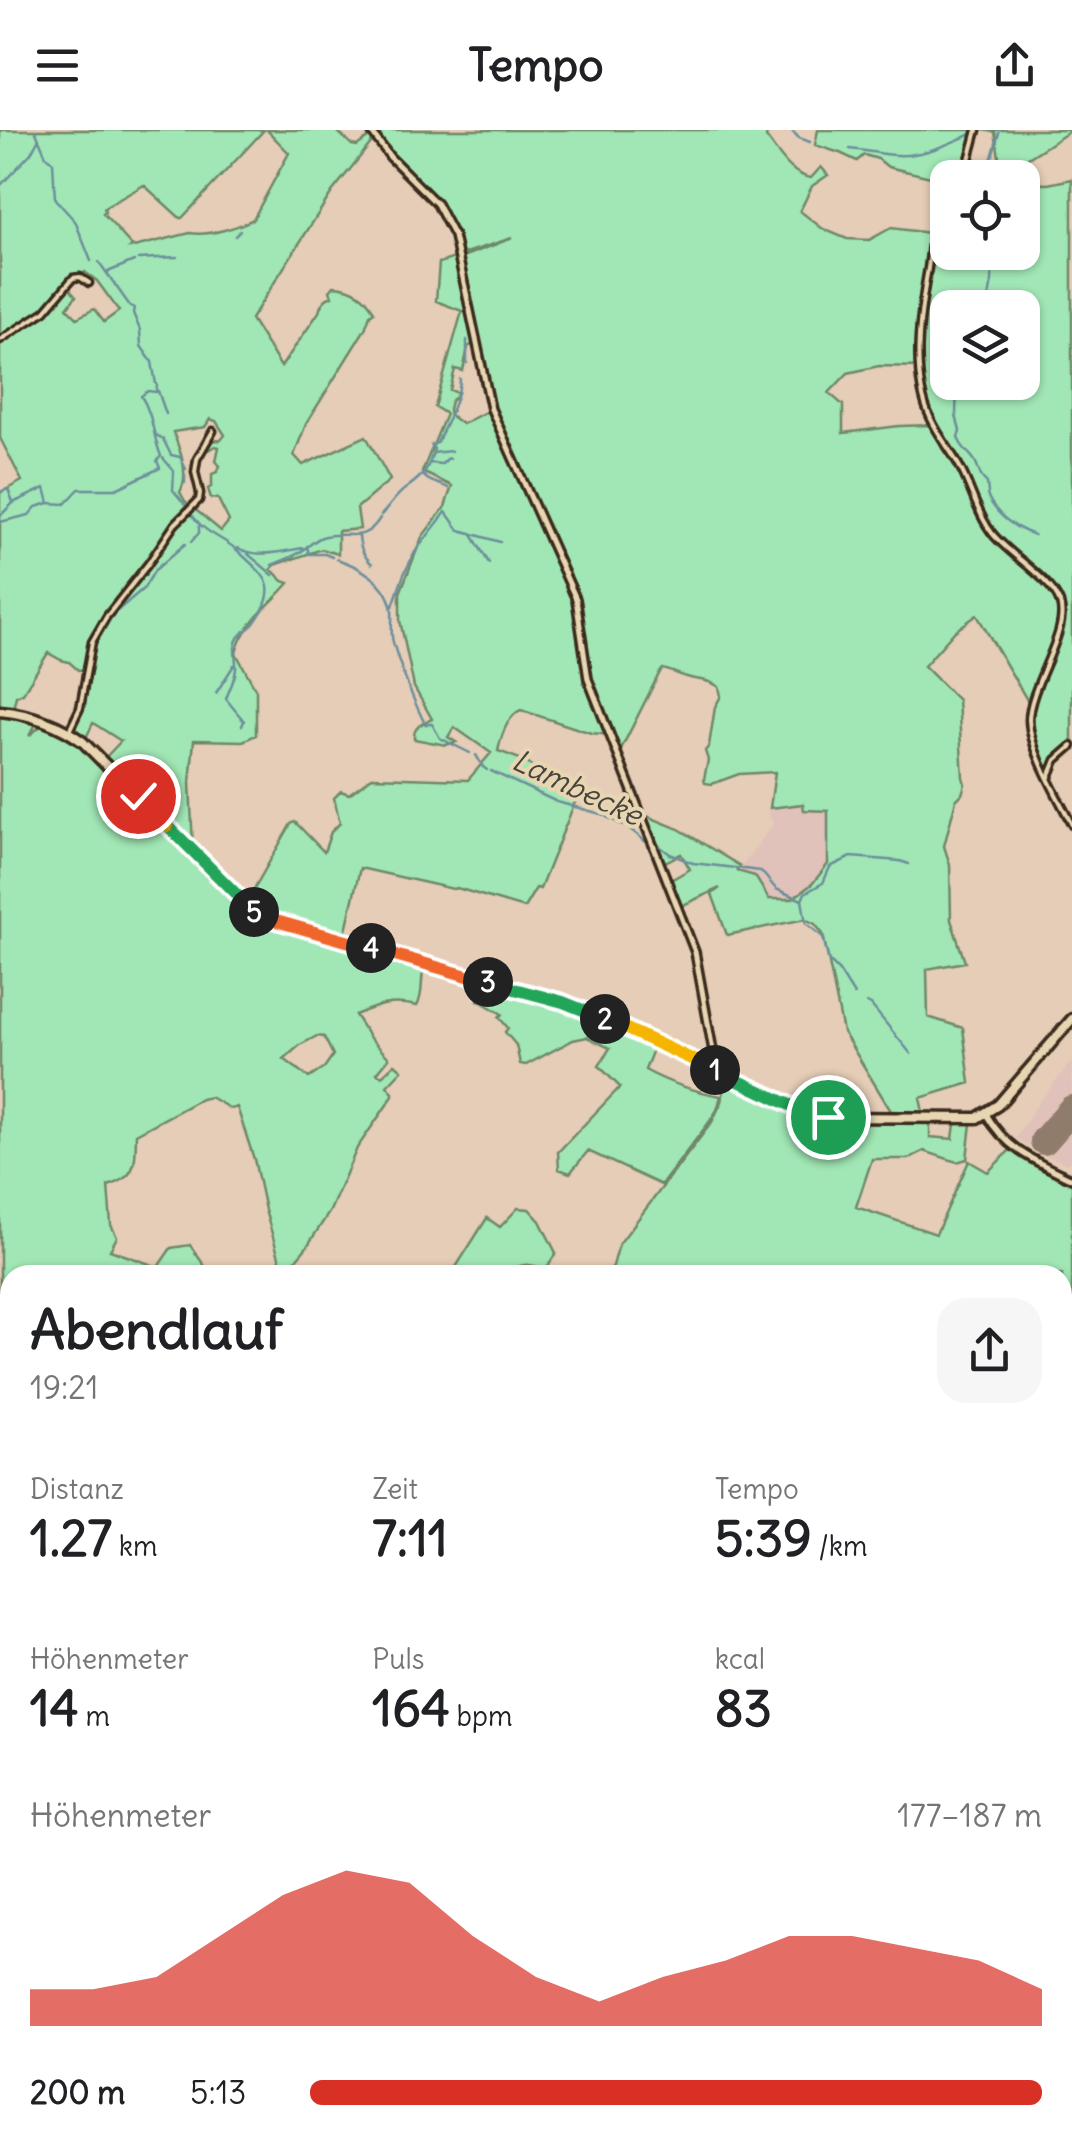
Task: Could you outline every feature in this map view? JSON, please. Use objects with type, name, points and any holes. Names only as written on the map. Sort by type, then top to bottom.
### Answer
[{"type":"main road","points":[[0,711],[34,717],[84,742],[233,893],[262,916],[578,1007],[814,1114],[927,1119],[986,1114],[1072,1019]]},
{"type":"street","points":[[370,130],[390,157],[431,197],[456,246],[490,409],[576,599],[588,679],[694,948],[710,1030],[714,1060],[711,1068]]},
{"type":"street","points":[[971,160],[977,130]]},
{"type":"street","points":[[930,251],[919,378],[932,422],[956,458],[988,528],[1045,582],[1060,602],[1061,624],[1030,714],[1034,742],[1072,825]]},
{"type":"street","points":[[0,340],[45,311],[74,278],[89,283]]},
{"type":"street","points":[[69,732],[80,708],[90,646],[106,616],[200,497],[196,464],[214,432]]},
{"type":"street","points":[[1049,777],[1056,760],[1072,746]]},
{"type":"street","points":[[986,1114],[1018,1152],[1072,1179]]},
{"type":"shaded area","points":[[803,804],[804,810],[828,810],[828,864],[812,884],[792,899],[769,899],[755,876],[738,871],[774,823],[769,816],[770,808]]},
{"type":"shaded area","points":[[1072,1061],[1072,1158],[1067,1164],[1016,1138]]},
{"type":"green space","points":[[0,130],[264,130],[182,218],[144,185],[104,208],[103,214],[130,248],[190,233],[222,230],[253,219],[289,153],[267,130],[336,130],[357,146],[372,135],[375,138],[332,192],[251,319],[281,367],[323,302],[332,296],[334,286],[353,290],[367,301],[374,312],[306,424],[294,455],[303,465],[366,436],[390,480],[357,508],[360,529],[338,531],[338,554],[322,549],[271,569],[289,583],[251,624],[236,653],[256,690],[256,735],[243,741],[194,740],[190,783],[193,848],[105,758],[121,741],[93,723],[85,740],[70,731],[78,717],[87,669],[78,670],[48,653],[23,693],[16,696],[13,709],[0,707],[0,493],[22,481],[0,438],[0,341],[41,315],[62,295],[0,339]],"holes":[[[85,272],[97,281],[119,311],[104,322],[94,309],[77,318],[67,308],[76,296],[68,287],[62,294],[72,277]],[[210,419],[216,421],[225,435],[204,447],[219,447],[216,461],[220,466],[212,474],[212,486],[208,489],[229,521],[221,531],[185,501],[180,492],[184,470],[173,432],[205,427]]]},
{"type":"green space","points":[[385,130],[768,130],[766,137],[797,172],[811,178],[821,167],[828,175],[812,186],[800,211],[823,229],[847,239],[869,240],[891,228],[930,233],[930,270],[1040,270],[1040,184],[1072,179],[1072,745],[1048,774],[1034,743],[1030,705],[977,615],[955,631],[924,666],[958,700],[965,784],[956,800],[944,846],[950,865],[951,920],[965,962],[927,969],[928,1017],[963,1028],[970,1083],[920,1098],[924,1117],[894,1116],[843,1032],[823,934],[815,924],[805,919],[727,935],[712,894],[720,888],[679,907],[669,881],[690,869],[681,854],[661,864],[642,814],[679,829],[740,866],[737,871],[755,876],[769,899],[792,899],[812,884],[828,864],[828,811],[804,810],[803,804],[770,808],[775,772],[739,774],[705,783],[705,751],[721,696],[719,687],[708,681],[663,669],[618,755],[611,735],[591,733],[521,710],[512,717],[498,751],[523,760],[551,780],[579,792],[540,889],[536,888],[524,908],[457,888],[360,868],[344,939],[271,918],[246,903],[291,824],[295,822],[324,852],[331,832],[340,823],[334,798],[341,791],[349,794],[372,777],[468,780],[491,753],[454,727],[448,737],[456,742],[446,745],[414,739],[417,728],[432,719],[414,687],[400,620],[400,593],[422,537],[445,507],[452,486],[422,472],[446,414],[435,407],[462,311],[436,301],[439,263],[458,257],[476,342],[468,347],[463,371],[455,369],[450,390],[458,393],[451,401],[450,415],[462,424],[491,409],[476,321],[460,258],[512,238],[460,255],[443,211],[375,138]],"holes":[[[879,366],[920,367],[932,425],[843,433],[843,405],[829,393],[848,373]]]},
{"type":"green space","points":[[818,130],[975,130],[967,160],[930,160],[930,177],[888,167],[864,155],[857,161],[815,145]]},
{"type":"green space","points":[[982,130],[1072,130],[1025,160],[1000,160],[995,132]]},
{"type":"green space","points":[[0,714],[38,721],[29,736],[44,723],[86,748],[251,914],[424,968],[417,1006],[385,1004],[355,1015],[389,1058],[377,1073],[382,1076],[395,1064],[402,1070],[387,1086],[393,1096],[357,1148],[330,1211],[292,1265],[281,1265],[237,1107],[231,1109],[210,1097],[136,1134],[130,1173],[108,1186],[111,1225],[117,1237],[110,1250],[152,1265],[0,1265]],"holes":[[[317,1036],[324,1037],[333,1055],[324,1068],[309,1078],[284,1059]]]},
{"type":"green space","points":[[484,984],[561,1003],[655,1044],[645,1070],[682,1086],[721,1096],[710,1121],[661,1185],[588,1151],[570,1173],[559,1169],[558,1152],[620,1087],[599,1066],[610,1048],[587,1037],[573,1040],[526,1065],[520,1064],[516,1045],[499,1017],[502,1014],[478,1000]]},
{"type":"green space","points":[[727,1079],[802,1112],[930,1120],[930,1137],[953,1139],[955,1124],[971,1123],[967,1159],[957,1162],[924,1151],[908,1159],[872,1159],[856,1207],[936,1234],[969,1161],[988,1172],[1010,1150],[1072,1182],[1072,1265],[613,1265],[619,1244],[712,1122]]},
{"type":"green space","points":[[518,1208],[529,1209],[540,1221],[556,1253],[548,1265],[457,1265],[487,1218],[500,1227]]},
{"type":"green space","points":[[190,1245],[204,1265],[159,1265],[171,1248]]},
{"type":"waterway","name":"Lambecke","points":[[35,130],[46,156],[53,162],[55,199],[75,221],[91,261]]},
{"type":"waterway","points":[[791,130],[810,142]]},
{"type":"waterway","points":[[850,149],[890,155],[922,153],[974,133]]},
{"type":"waterway","points":[[991,160],[999,133]]},
{"type":"waterway","points":[[0,186],[31,153],[39,138]]},
{"type":"waterway","points":[[235,236],[240,231]]},
{"type":"waterway","points":[[138,259],[177,257]]},
{"type":"waterway","points":[[108,272],[134,261]]},
{"type":"waterway","name":"Lambecke","points":[[99,262],[134,308],[141,346],[152,362],[156,384]]},
{"type":"waterway","points":[[990,290],[992,270]]},
{"type":"waterway","points":[[467,340],[467,363]]},
{"type":"waterway","points":[[381,515],[427,468],[434,449],[431,445],[437,443],[448,420],[460,379]]},
{"type":"waterway","points":[[0,522],[29,515],[36,507],[49,503],[65,504],[79,489],[116,489],[160,468],[157,461],[161,456],[141,396],[148,391],[156,392],[157,386]]},
{"type":"waterway","name":"Lambecke","points":[[158,391],[166,414]]},
{"type":"waterway","points":[[956,400],[958,437],[987,483],[988,493]]},
{"type":"waterway","points":[[156,435],[163,439],[171,455],[180,457],[186,469]]},
{"type":"waterway","points":[[433,453],[451,451]]},
{"type":"waterway","points":[[163,458],[174,471],[173,490],[187,507]]},
{"type":"waterway","points":[[430,463],[442,464],[450,459]]},
{"type":"waterway","points":[[185,475],[185,483]]},
{"type":"waterway","points":[[424,476],[448,488]]},
{"type":"waterway","points":[[0,516],[13,503],[45,488],[49,503]]},
{"type":"waterway","points":[[0,492],[8,489],[13,502]]},
{"type":"waterway","points":[[987,495],[1006,520],[1034,535]]},
{"type":"waterway","points":[[190,512],[201,526],[248,560],[267,583],[263,610],[236,642],[235,673],[226,699],[244,721],[242,726]]},
{"type":"waterway","points":[[393,606],[415,552],[446,512],[459,530],[471,533],[489,563]]},
{"type":"waterway","points":[[272,565],[322,537],[367,532],[380,518]]},
{"type":"waterway","points":[[191,542],[199,533],[199,526]]},
{"type":"waterway","points":[[473,534],[500,542]]},
{"type":"waterway","points":[[359,536],[362,551],[372,564]]},
{"type":"waterway","points":[[116,612],[185,544]]},
{"type":"waterway","name":"Lambecke","points":[[307,546],[309,554],[332,557]]},
{"type":"waterway","points":[[238,548],[262,554],[304,548]]},
{"type":"waterway","points":[[248,554],[273,575]]},
{"type":"waterway","name":"Lambecke","points":[[337,559],[364,572],[386,592],[396,653],[425,724],[432,724],[440,738],[470,753]]},
{"type":"waterway","points":[[216,693],[234,665]]},
{"type":"waterway","name":"Lambecke","points":[[476,755],[487,770]]},
{"type":"waterway","name":"Lambecke","points":[[491,771],[557,802],[601,814],[646,842]]},
{"type":"waterway","name":"Lambecke","points":[[654,842],[693,863],[761,871],[776,889],[802,900],[805,893],[823,883],[830,867],[851,857],[909,864]]},
{"type":"waterway","points":[[802,900],[806,923],[823,937],[829,961],[854,995]]},
{"type":"waterway","points":[[867,1003],[911,1054]]},
{"type":"runway","points":[[1044,1141],[1072,1109]]},
{"type":"route","points":[[138,796],[233,893],[262,916],[578,1007],[785,1104],[828,1117]]}]
